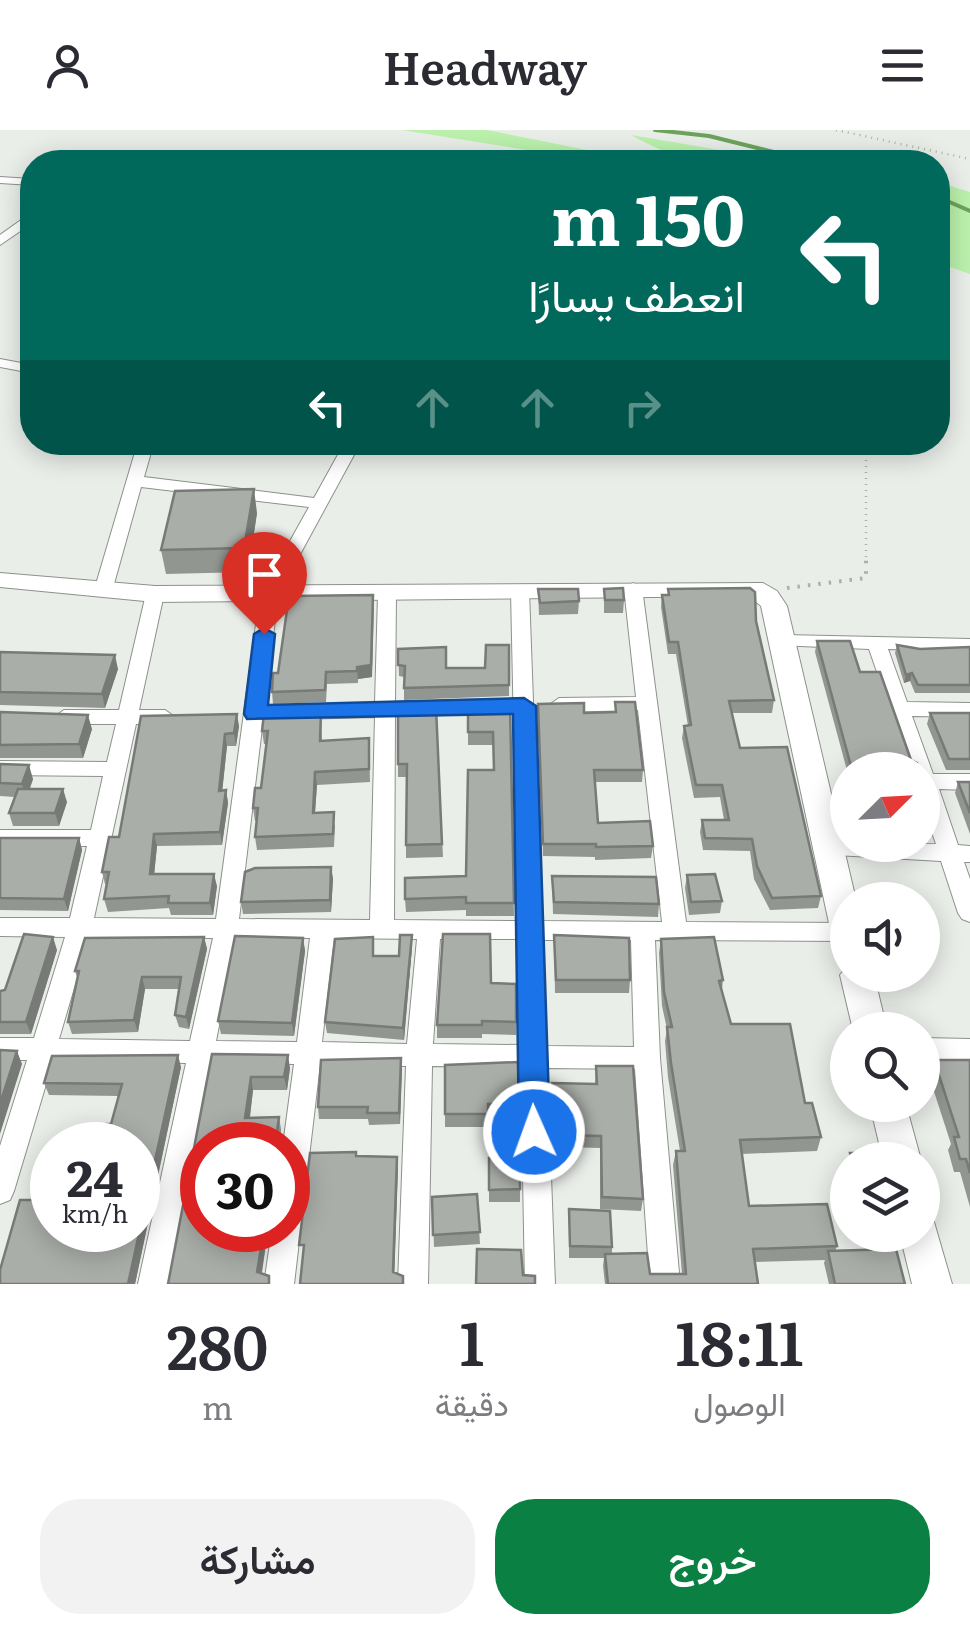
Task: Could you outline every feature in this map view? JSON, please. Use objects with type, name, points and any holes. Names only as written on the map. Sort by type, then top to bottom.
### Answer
[{"type":"street","points":[[103,591],[143,455]]},
{"type":"street","points":[[153,1284],[226,930],[246,714],[269,595],[346,455]]},
{"type":"street","points":[[136,482],[318,503]]},
{"type":"street","points":[[0,580],[154,594],[387,594],[739,586],[762,592],[772,601],[784,641],[834,882]]},
{"type":"street","points":[[633,588],[675,932]]},
{"type":"street","points":[[520,591],[540,1284]]},
{"type":"street","points":[[0,1191],[80,928],[124,719],[129,659],[154,594]]},
{"type":"street","points":[[382,931],[387,594]]},
{"type":"street","points":[[784,641],[970,645]]},
{"type":"street","points":[[876,643],[916,752]]},
{"type":"street","points":[[246,714],[647,703]]},
{"type":"street","points":[[901,709],[970,710]]},
{"type":"street","points":[[36,716],[180,716]]},
{"type":"street","points":[[0,768],[113,769]]},
{"type":"street","points":[[940,777],[970,782]]},
{"type":"street","points":[[940,811],[960,854],[970,913]]},
{"type":"street","points":[[0,838],[100,838]]},
{"type":"street","points":[[826,848],[960,854]]},
{"type":"street","points":[[0,927],[830,934]]},
{"type":"street","points":[[300,1122],[324,930]]},
{"type":"street","points":[[643,931],[647,1058],[666,1284]]},
{"type":"street","points":[[414,1284],[419,1056],[429,932]]},
{"type":"street","points":[[0,1049],[647,1058]]},
{"type":"street","points":[[940,1049],[970,1050]]},
{"type":"street","points":[[279,1284],[283,1252]]},
{"type":"street","points":[[924,1252],[932,1284]]},
{"type":"path","points":[[836,130],[928,150]]},
{"type":"path","points":[[762,592],[866,578],[866,455]]},
{"type":"green space","points":[[402,130],[487,130],[587,150],[527,150]]},
{"type":"green space","points":[[631,135],[719,150],[662,150]]},
{"type":"green space","points":[[950,186],[970,192],[970,274],[950,267]]},
{"type":"building","points":[[254,489],[244,548],[161,550],[175,491]]},
{"type":"building","points":[[623,588],[624,600],[605,600],[604,589]]},
{"type":"building","points":[[750,588],[755,592],[756,621],[774,700],[729,701],[740,748],[787,747],[821,896],[772,898],[757,866],[752,839],[705,838],[702,820],[729,820],[722,785],[696,785],[684,726],[691,725],[678,642],[669,642],[662,595],[669,595],[668,589]]},
{"type":"building","points":[[538,589],[578,589],[579,601],[540,603]]},
{"type":"building","points":[[373,595],[371,665],[357,667],[357,671],[326,672],[325,690],[272,692],[289,596]]},
{"type":"building","points":[[817,641],[850,641],[860,672],[880,672],[908,752],[847,752]]},
{"type":"building","points":[[486,645],[509,645],[509,685],[404,688],[405,666],[398,665],[398,649],[446,647],[446,668],[485,668]]},
{"type":"building","points":[[897,645],[920,649],[970,647],[970,685],[918,685],[912,673],[906,675]]},
{"type":"building","points":[[0,652],[115,655],[102,694],[0,692]]},
{"type":"building","points":[[615,702],[635,702],[643,770],[594,770],[598,823],[650,821],[653,846],[543,844],[538,704],[584,703],[584,713],[616,712]]},
{"type":"building","points":[[510,705],[514,903],[466,903],[466,897],[405,899],[405,878],[466,876],[468,770],[494,770],[493,732],[468,732],[468,706]]},
{"type":"building","points":[[436,707],[442,844],[406,845],[407,764],[398,764],[398,709]]},
{"type":"building","points":[[321,711],[320,741],[369,738],[369,769],[315,772],[313,813],[334,812],[333,834],[255,837],[255,788],[261,788],[268,731],[262,731],[264,713]]},
{"type":"building","points":[[0,712],[88,715],[79,744],[0,745]]},
{"type":"building","points":[[930,713],[970,713],[970,759],[949,759]]},
{"type":"building","points":[[237,714],[234,733],[225,734],[219,791],[226,790],[220,832],[154,834],[150,874],[214,874],[210,903],[168,903],[169,896],[104,899],[109,872],[102,872],[109,837],[119,837],[141,716]]},
{"type":"building","points":[[0,764],[29,765],[22,784],[0,783]]},
{"type":"building","points":[[958,782],[970,782],[970,813]]},
{"type":"building","points":[[18,789],[63,789],[55,813],[9,813]]},
{"type":"building","points":[[0,838],[79,838],[64,899],[0,898]]},
{"type":"building","points":[[331,867],[330,900],[241,902],[245,872],[255,868]]},
{"type":"building","points":[[715,874],[722,901],[691,902],[687,875]]},
{"type":"building","points":[[552,876],[656,877],[659,904],[554,902]]},
{"type":"building","points":[[24,934],[53,937],[26,1022],[0,1022],[0,991],[5,990]]},
{"type":"building","points":[[443,934],[490,934],[491,983],[516,984],[516,1022],[437,1025]]},
{"type":"building","points":[[400,935],[412,935],[403,1028],[325,1022],[335,939],[373,937],[373,956],[399,956]]},
{"type":"building","points":[[554,935],[629,938],[630,980],[556,980]]},
{"type":"building","points":[[235,936],[303,938],[292,1023],[218,1021]]},
{"type":"building","points":[[204,937],[186,1017],[175,1015],[181,977],[142,977],[134,1020],[68,1022],[79,971],[75,971],[85,938]]},
{"type":"building","points":[[714,937],[723,980],[719,981],[731,1024],[790,1024],[805,1103],[812,1103],[821,1137],[740,1140],[749,1206],[827,1204],[830,1246],[753,1249],[758,1284],[608,1284],[605,1254],[647,1253],[650,1274],[686,1274],[676,1151],[685,1151],[671,1063],[667,1027],[672,1027],[664,992],[661,939]]},
{"type":"building","points":[[0,1050],[17,1051],[0,1104]]},
{"type":"building","points":[[212,1054],[288,1055],[284,1077],[251,1077],[245,1118],[279,1117],[278,1122],[199,1122]]},
{"type":"building","points":[[178,1055],[160,1137],[160,1122],[112,1122],[122,1084],[44,1083],[52,1056]]},
{"type":"building","points":[[401,1058],[399,1113],[367,1113],[368,1107],[318,1107],[321,1060]]},
{"type":"building","points":[[940,1060],[970,1060],[970,1173],[966,1159],[960,1159],[954,1137],[959,1137],[940,1078]]},
{"type":"building","points":[[518,1062],[519,1104],[488,1104],[488,1114],[445,1114],[445,1065]]},
{"type":"building","points":[[596,1066],[633,1066],[643,1199],[602,1197],[601,1136],[564,1135],[564,1108],[553,1107],[552,1083],[597,1084]]},
{"type":"building","points":[[356,1152],[356,1156],[397,1157],[393,1272],[403,1276],[403,1284],[300,1284],[303,1252],[310,1252],[310,1153]]},
{"type":"building","points":[[520,1157],[520,1189],[489,1190],[489,1158]]},
{"type":"building","points":[[477,1194],[480,1232],[433,1235],[432,1197]]},
{"type":"building","points":[[20,1200],[30,1200],[30,1252],[135,1252],[128,1284],[0,1284],[0,1270]]},
{"type":"building","points":[[569,1209],[610,1211],[612,1247],[570,1246]]},
{"type":"building","points":[[180,1221],[180,1252],[260,1252],[257,1272],[269,1276],[269,1284],[168,1284]]},
{"type":"building","points":[[477,1249],[521,1250],[523,1275],[535,1276],[535,1284],[476,1284]]},
{"type":"building","points":[[828,1251],[897,1252],[905,1284],[835,1284]]},
{"type":"waterway","points":[[655,130],[709,136],[766,150]]},
{"type":"waterway","points":[[950,202],[970,211]]},
{"type":"route","points":[[264,634],[255,714],[524,706],[534,1132]]}]
